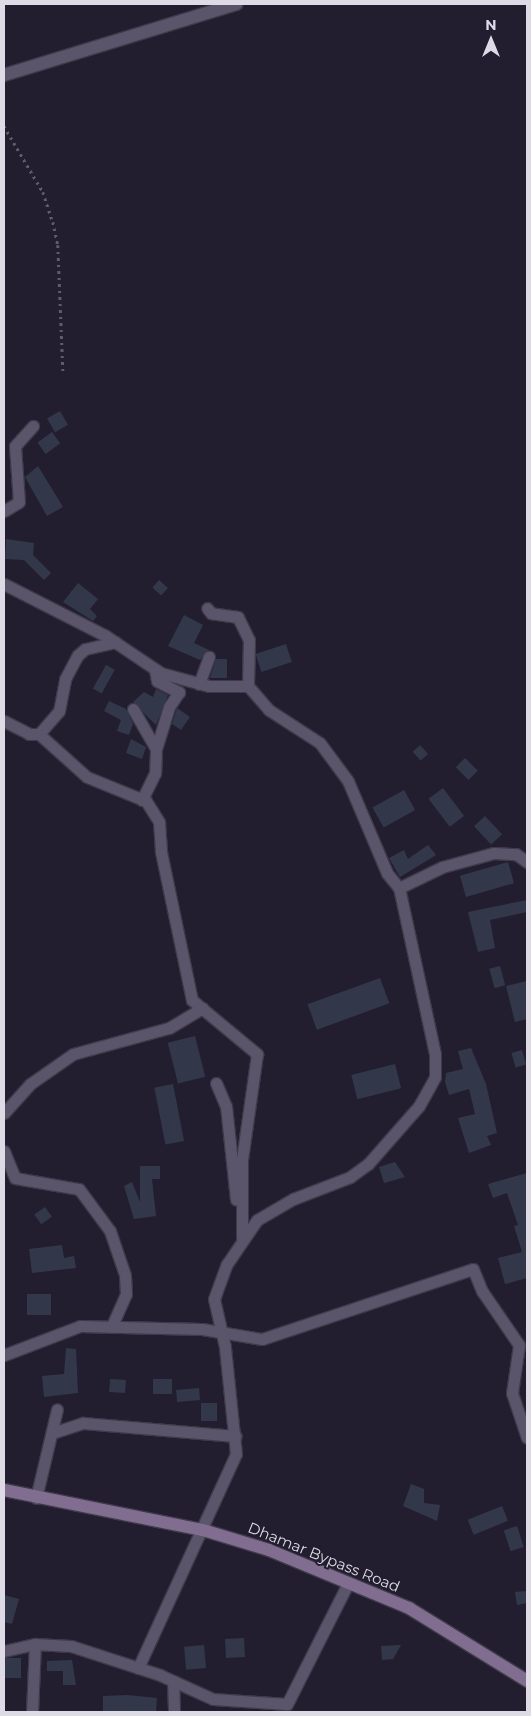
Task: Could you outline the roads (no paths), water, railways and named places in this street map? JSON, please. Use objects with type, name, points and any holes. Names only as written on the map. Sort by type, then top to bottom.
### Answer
[{"type":"main road","name":"Dhamar Bypass Road","points":[[4,1490],[36,1498],[203,1530],[269,1550],[409,1608],[527,1681]]},
{"type":"street","points":[[4,75],[236,4]]},
{"type":"street","points":[[4,511],[19,502],[15,446],[33,426]]},
{"type":"street","points":[[4,584],[115,642],[156,670],[199,684],[248,686]]},
{"type":"street","points":[[138,1668],[232,1470],[235,1436],[214,1299],[242,1237],[257,1220],[293,1199],[350,1177],[368,1164],[430,1092],[435,1054],[399,888],[387,873],[348,781],[320,743],[269,710],[248,686],[249,640],[238,617],[211,613],[207,608]]},
{"type":"street","points":[[39,734],[59,711],[65,680],[78,655],[85,649],[115,642]]},
{"type":"street","points":[[199,684],[209,656]]},
{"type":"street","points":[[142,800],[155,773],[156,749],[169,707],[179,692],[157,681],[156,670]]},
{"type":"street","points":[[133,709],[156,749]]},
{"type":"street","points":[[4,721],[29,734],[39,734],[87,777],[142,800],[159,822],[161,852],[192,1000],[257,1054],[242,1160],[242,1237]]},
{"type":"street","points":[[399,888],[442,867],[494,853],[516,854],[527,862]]},
{"type":"street","points":[[4,1113],[30,1084],[73,1054],[169,1028],[202,1008]]},
{"type":"street","points":[[216,1083],[226,1106],[242,1237]]},
{"type":"street","points":[[4,1151],[15,1178],[79,1189],[110,1231],[125,1276],[126,1294],[111,1327]]},
{"type":"street","points":[[4,1355],[80,1326],[219,1332],[262,1339],[473,1269],[482,1291],[522,1340],[512,1393],[527,1438]]},
{"type":"street","points":[[36,1498],[57,1408]]},
{"type":"street","points":[[52,1433],[83,1422],[235,1436]]},
{"type":"street","points":[[4,1651],[35,1644],[70,1646],[138,1668],[213,1698],[287,1704],[348,1583]]},
{"type":"street","points":[[32,1712],[35,1644]]},
{"type":"street","points":[[173,1681],[174,1712]]}]
